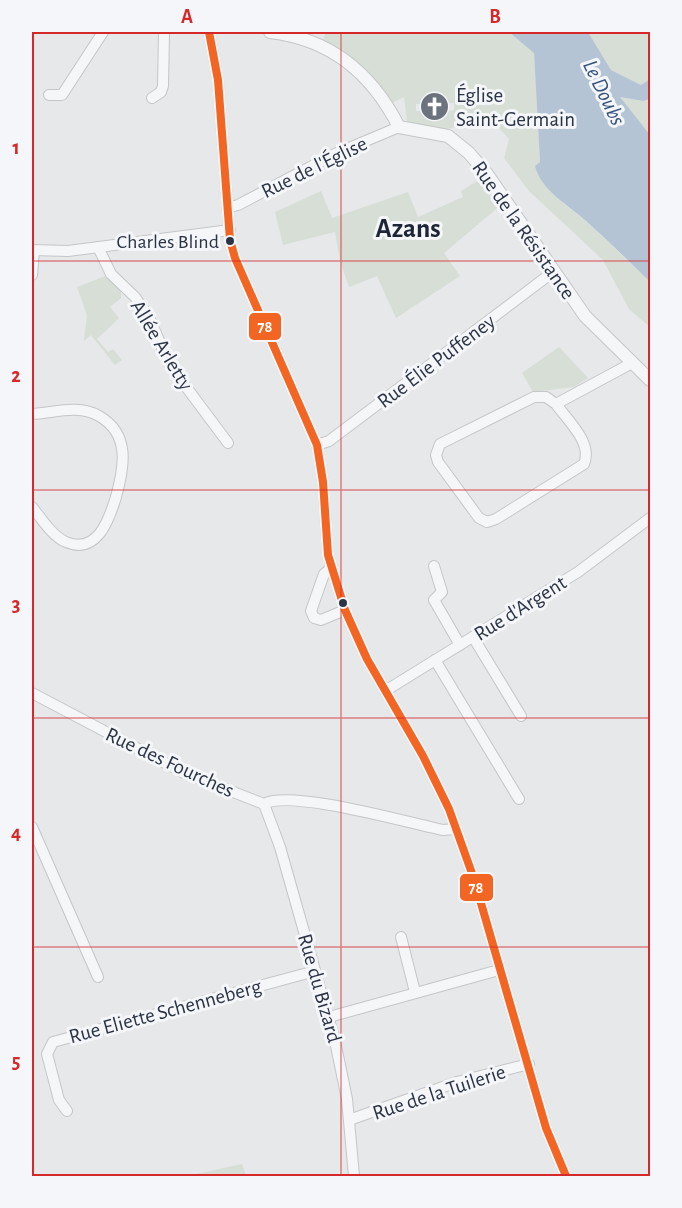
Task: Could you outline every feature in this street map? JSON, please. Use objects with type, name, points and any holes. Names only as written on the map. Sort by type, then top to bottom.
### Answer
[{"type":"street","points":[[49,95],[62,95],[104,32]]},
{"type":"street","points":[[152,99],[161,92],[163,86],[164,32]]},
{"type":"street","points":[[209,32],[218,80],[230,207],[230,230],[235,258],[317,445],[331,568],[345,610],[385,691],[431,771],[456,829],[474,879],[550,1142],[566,1176]]},
{"type":"street","points":[[270,32],[308,39],[345,58],[382,100],[399,127]]},
{"type":"street","name":"Rue de l'Église","points":[[230,207],[337,153],[399,127]]},
{"type":"street","name":"Rue de la Résistance","points":[[399,127],[444,134],[469,153],[487,174],[585,316],[651,380]]},
{"type":"street","points":[[32,275],[33,250],[54,251],[98,247],[230,230]]},
{"type":"street","name":"Allée Arletty","points":[[98,247],[111,274],[135,297],[149,317],[169,364],[228,443]]},
{"type":"street","name":"Rue Élie Puffeney","points":[[317,445],[329,441],[553,272]]},
{"type":"street","points":[[556,404],[632,363]]},
{"type":"street","points":[[534,397],[546,397],[556,404],[584,444],[587,456],[584,464],[496,519],[487,522],[479,518],[438,462],[436,456],[440,444],[534,397]]},
{"type":"street","points":[[32,414],[74,410],[99,417],[120,439],[124,458],[123,473],[108,522],[93,541],[79,545],[61,539],[32,507]]},
{"type":"street","name":"Rue d'Argent","points":[[385,691],[569,578],[651,518]]},
{"type":"street","points":[[434,566],[442,592],[434,600],[460,645]]},
{"type":"street","points":[[331,568],[324,574],[311,611],[314,618],[321,620],[345,610]]},
{"type":"street","points":[[473,637],[521,716]]},
{"type":"street","points":[[435,660],[519,799]]},
{"type":"street","name":"Rue des Fourches","points":[[32,693],[184,773],[264,804],[272,800],[305,803],[359,811],[443,830],[456,829]]},
{"type":"street","name":"Rue du Bizard","points":[[264,804],[280,847],[329,1017],[344,1079],[354,1176]]},
{"type":"street","points":[[32,826],[34,841],[98,976]]},
{"type":"street","points":[[401,937],[415,992]]},
{"type":"street","name":"Rue Eliette Schenneberg","points":[[67,1111],[59,1100],[47,1053],[53,1042],[315,970]]},
{"type":"street","points":[[329,1017],[499,970]]},
{"type":"street","name":"Rue de la Tuilerie","points":[[349,1120],[458,1082],[529,1065]]},
{"type":"shaded area","points":[[326,32],[509,32],[534,52],[540,162],[535,166],[563,203],[583,218],[650,282],[650,327],[629,309],[603,260],[529,191],[504,158],[509,139],[494,122],[468,115],[471,123],[439,130],[414,125],[407,121],[404,97],[392,103],[338,49],[323,40]],"holes":[[[431,98],[431,100],[446,98],[446,103],[454,103],[454,110],[422,115],[422,111],[416,111],[416,104],[422,104],[420,100],[430,101]]]},
{"type":"shaded area","points":[[588,32],[650,32],[650,79],[641,85],[611,70]]},
{"type":"shaded area","points":[[619,97],[643,101],[650,99],[650,135]]},
{"type":"shaded area","points":[[484,177],[502,204],[444,253],[460,276],[396,318],[377,276],[349,287],[340,261],[335,232],[283,245],[275,212],[321,191],[332,218],[408,192],[418,217],[463,197],[461,191]]},
{"type":"shaded area","points":[[108,275],[121,291],[121,298],[110,307],[119,318],[97,339],[108,352],[113,349],[122,360],[115,365],[91,335],[84,341],[87,315],[77,287]]},
{"type":"shaded area","points":[[559,347],[588,378],[574,387],[533,392],[522,373]]},
{"type":"shaded area","points":[[242,1164],[246,1176],[187,1176]]},
{"type":"water","name":"Le Doubs","points":[[509,32],[588,32],[611,70],[641,85],[650,79],[650,99],[643,101],[620,97],[650,135],[650,282],[585,220],[556,196],[538,175],[535,166],[540,162],[534,53]]},
{"type":"transit line","name":"78","points":[[209,32],[218,80],[230,240],[235,258],[317,445],[323,482],[328,555],[345,610],[367,659],[423,756],[449,809],[474,879],[546,1128],[566,1176]]},
{"type":"place","name":"Église Saint-Germain","points":[[435,107]]},
{"type":"place","name":"Charles Blind","points":[[230,241]]},
{"type":"district","name":"Azans","points":[[408,228]]}]
